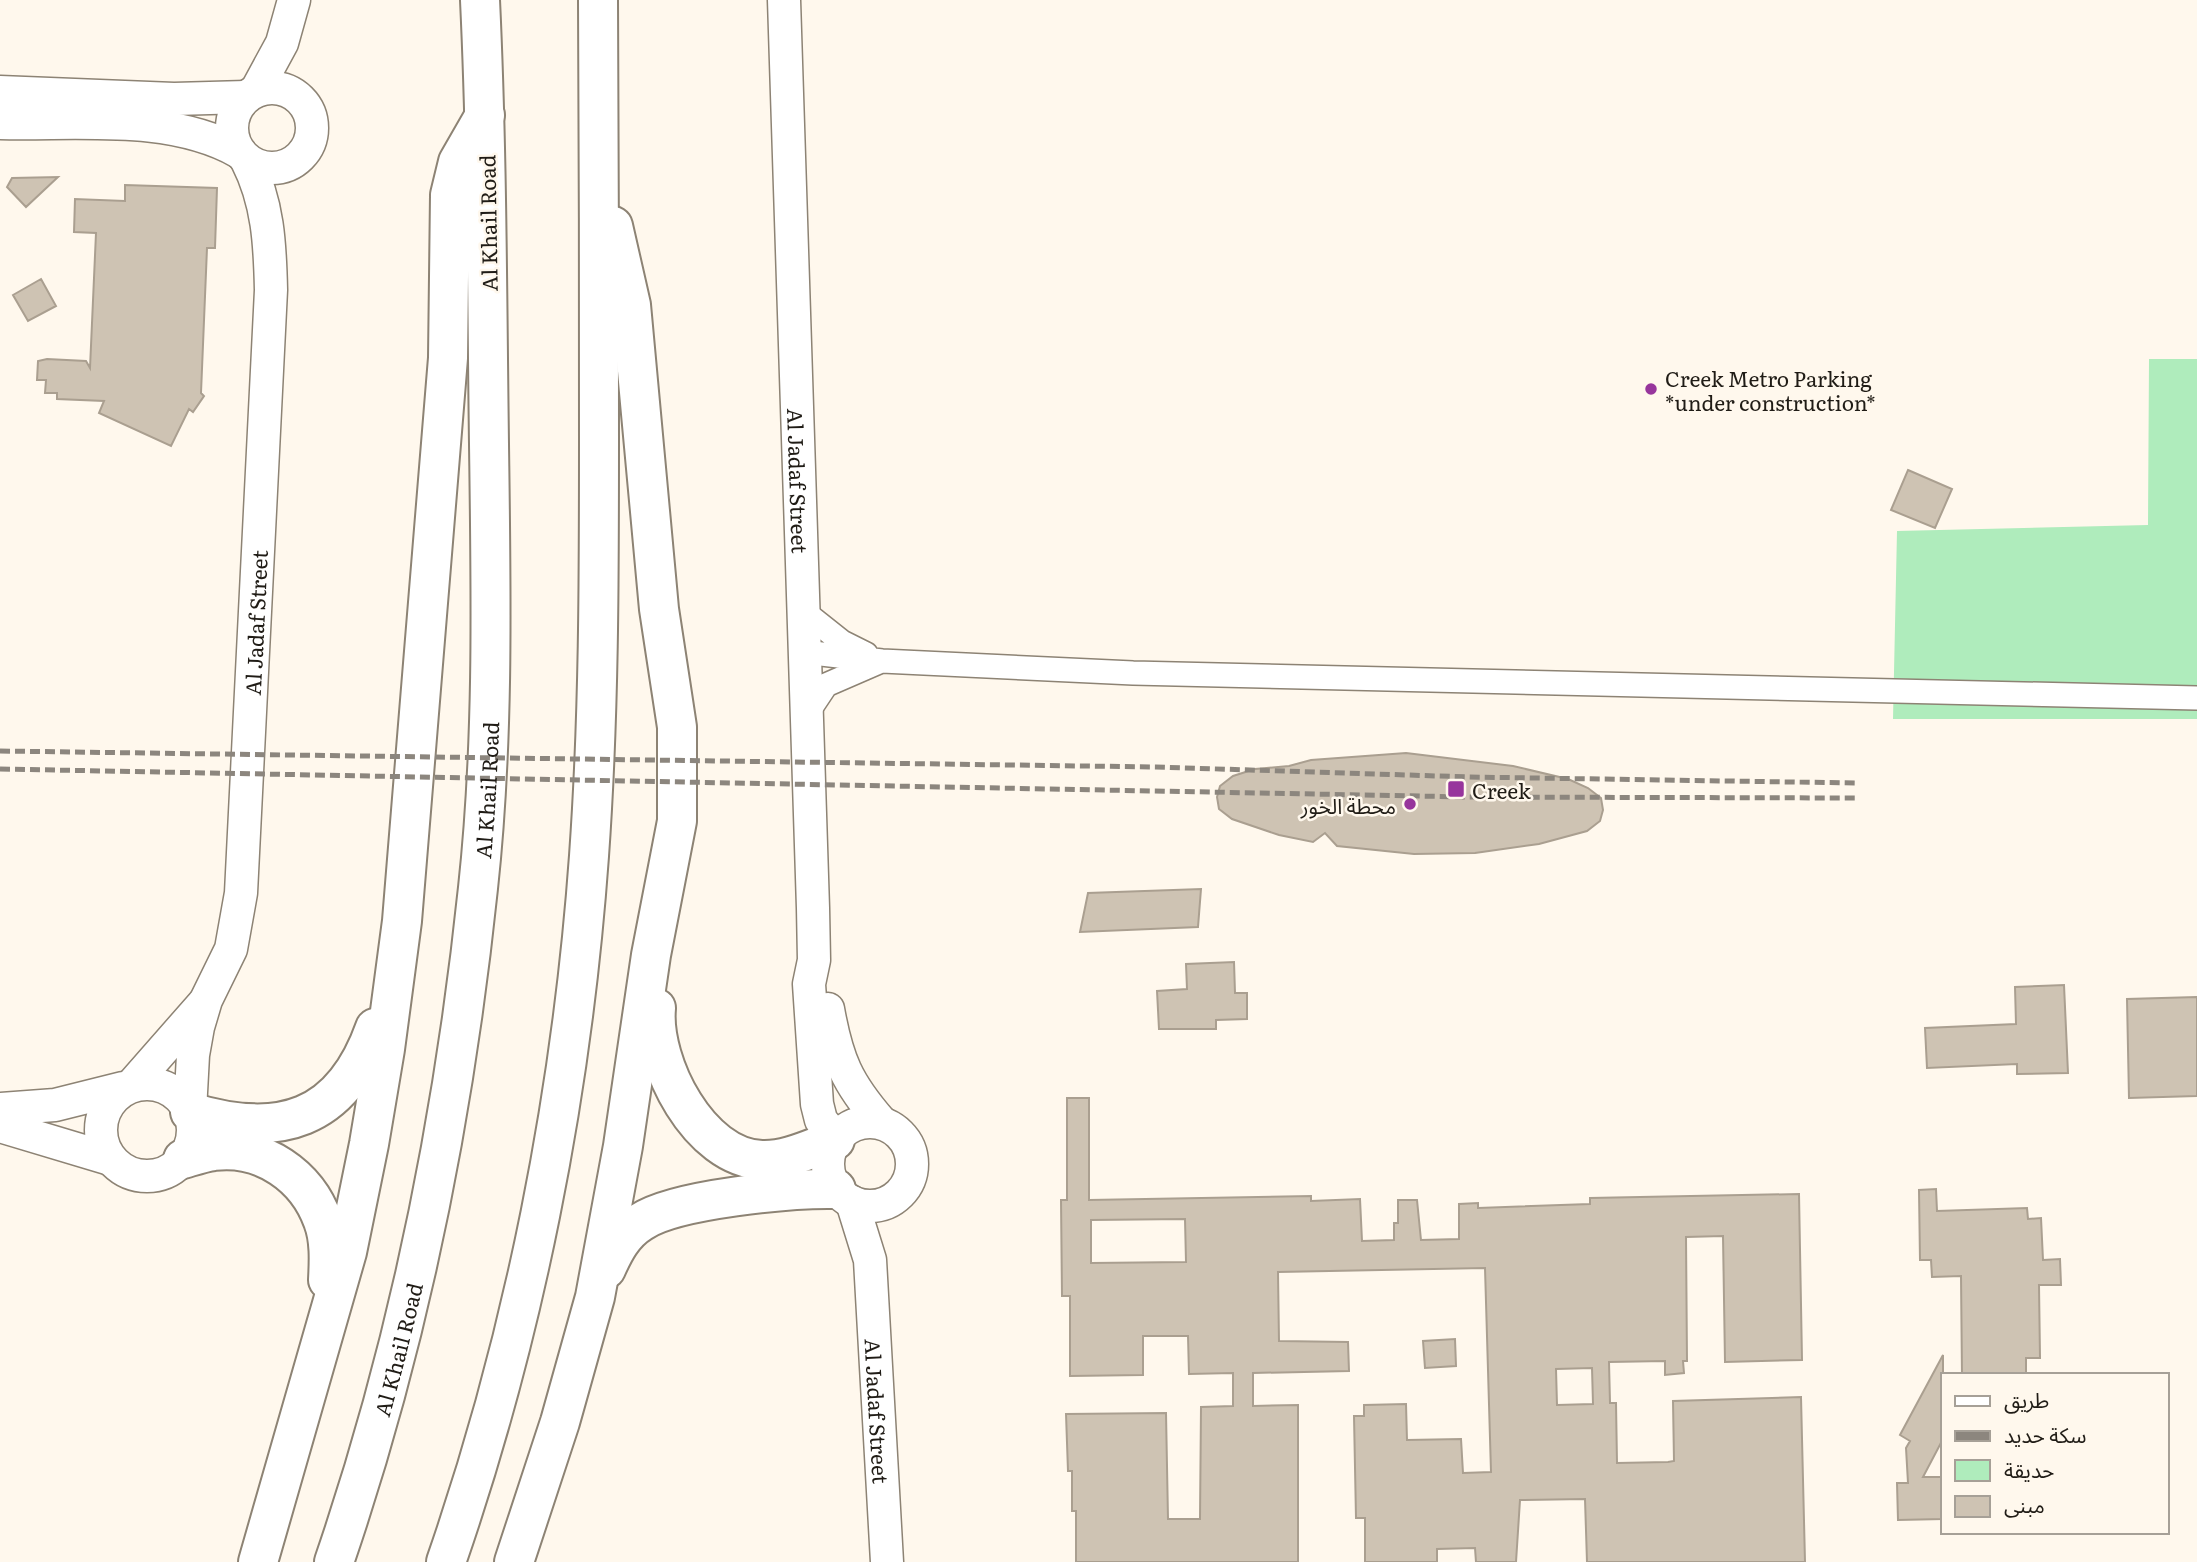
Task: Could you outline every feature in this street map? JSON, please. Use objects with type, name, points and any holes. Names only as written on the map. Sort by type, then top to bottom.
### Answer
[{"type":"highway","name":"Al Khail Road","points":[[334,1562],[361,1483],[402,1336],[436,1187],[461,1036],[479,884],[488,732],[491,585],[485,115],[480,0]]},
{"type":"highway","points":[[446,1562],[494,1402],[527,1268],[554,1133],[574,997],[589,860],[596,722],[598,0]]},
{"type":"highway","points":[[258,1562],[346,1252],[369,1144],[402,921],[448,358],[450,195],[458,162],[485,115]]},
{"type":"highway","points":[[514,1562],[560,1422],[594,1297],[623,1146],[651,954],[677,821],[677,727],[659,609],[631,305],[599,177]]},
{"type":"highway","points":[[666,887],[656,1034],[666,1072],[685,1106],[713,1136],[731,1150],[750,1159],[782,1158],[835,1139]]},
{"type":"highway","points":[[190,1112],[224,1122],[252,1126],[298,1116],[331,1098],[351,1078],[366,1054],[402,921]]},
{"type":"highway","points":[[183,1159],[214,1151],[249,1152],[284,1167],[308,1192],[324,1222],[329,1254],[320,1344]]},
{"type":"highway","points":[[594,1297],[621,1241],[640,1222],[653,1215],[777,1190],[844,1196]]},
{"type":"street","name":"Al Jadaf Street","points":[[784,0],[814,960],[808,984],[817,1104],[821,1120],[835,1139]]},
{"type":"street","points":[[243,157],[233,142],[233,117],[266,77],[291,13]]},
{"type":"street","points":[[0,123],[169,127],[207,137],[261,168],[277,169],[292,164],[309,143],[312,130],[293,66],[291,13]]},
{"type":"street","points":[[0,92],[174,99],[251,94],[282,89],[304,104]]},
{"type":"street","name":"Al Jadaf Street","points":[[190,1112],[192,1055],[206,1000],[231,949],[241,893],[271,290],[270,239],[262,198],[243,157]]},
{"type":"street","name":"Al Jadaf Street","points":[[270,239],[278,200],[292,164]]},
{"type":"street","points":[[803,611],[842,642],[882,661]]},
{"type":"street","points":[[806,715],[826,685],[882,661]]},
{"type":"street","points":[[804,662],[882,661],[1133,673],[2197,698]]},
{"type":"street","name":"Al Jadaf Street","points":[[814,960],[822,979],[838,1060],[850,1085],[881,1122],[900,1133],[907,1142],[912,1165],[905,1188],[889,1202],[870,1260],[887,1562]]},
{"type":"street","name":"Al Jadaf Street","points":[[127,1087],[206,1000]]},
{"type":"street","points":[[0,1109],[55,1105],[127,1087],[158,1085],[182,1099],[190,1112],[192,1137],[183,1159],[170,1170],[155,1176],[138,1176],[122,1170],[110,1159],[102,1145],[100,1129],[103,1113],[127,1087]]},
{"type":"street","points":[[870,1260],[844,1196],[828,1170],[835,1139],[851,1126],[881,1122]]},
{"type":"street","points":[[0,1126],[110,1159]]},
{"type":"street","points":[[844,1196],[870,1206],[889,1202]]},
{"type":"green space","points":[[2149,359],[2197,359],[2197,719],[1893,719],[1897,531],[2148,525]]},
{"type":"building","points":[[58,177],[26,207],[7,187],[12,178]]},
{"type":"building","points":[[125,185],[217,188],[215,248],[207,248],[201,393],[204,396],[193,412],[189,409],[171,446],[99,413],[104,401],[57,399],[57,393],[45,393],[46,380],[37,380],[38,361],[86,361],[90,368],[96,233],[74,232],[75,199],[125,201]]},
{"type":"building","points":[[41,279],[56,306],[28,321],[13,295]]},
{"type":"building","points":[[1908,470],[1952,489],[1935,528],[1891,510]]},
{"type":"building","name":"محطة الخور","points":[[1406,753],[1513,766],[1568,779],[1588,788],[1601,798],[1603,810],[1600,821],[1587,831],[1539,844],[1475,853],[1414,854],[1337,846],[1325,833],[1313,842],[1279,835],[1232,819],[1219,809],[1217,797],[1220,786],[1233,776],[1255,769],[1289,766],[1311,760]]},
{"type":"building","points":[[1201,889],[1198,927],[1080,932],[1088,893]]},
{"type":"building","points":[[1234,962],[1235,993],[1247,993],[1247,1019],[1216,1020],[1216,1029],[1159,1029],[1157,991],[1187,989],[1186,964]]},
{"type":"building","points":[[2064,985],[2068,1073],[2017,1074],[2017,1064],[1927,1068],[1925,1028],[2016,1024],[2015,987]]},
{"type":"building","points":[[2197,997],[2197,1096],[2129,1098],[2127,999]]},
{"type":"building","points":[[1067,1098],[1089,1098],[1089,1200],[1311,1196],[1311,1201],[1360,1199],[1362,1241],[1394,1240],[1394,1223],[1398,1223],[1398,1200],[1417,1200],[1421,1240],[1459,1239],[1459,1204],[1478,1203],[1478,1208],[1590,1204],[1590,1198],[1799,1194],[1802,1360],[1725,1362],[1723,1236],[1686,1237],[1687,1361],[1683,1361],[1684,1373],[1665,1375],[1665,1361],[1609,1362],[1610,1403],[1616,1403],[1617,1463],[1674,1461],[1673,1401],[1801,1397],[1805,1562],[1587,1562],[1585,1499],[1520,1500],[1516,1562],[1476,1562],[1475,1548],[1437,1549],[1437,1562],[1365,1562],[1365,1518],[1356,1518],[1354,1416],[1364,1416],[1364,1405],[1406,1404],[1407,1440],[1461,1439],[1463,1473],[1491,1472],[1485,1268],[1278,1272],[1279,1341],[1348,1342],[1349,1371],[1253,1373],[1253,1406],[1298,1405],[1298,1562],[1076,1562],[1076,1511],[1072,1511],[1072,1471],[1068,1471],[1066,1414],[1166,1413],[1168,1519],[1200,1519],[1201,1407],[1233,1406],[1233,1373],[1189,1374],[1188,1336],[1143,1336],[1143,1375],[1070,1376],[1070,1296],[1062,1296],[1061,1200],[1067,1200]],"holes":[[[1185,1219],[1186,1262],[1091,1263],[1091,1220]],[[1592,1368],[1593,1404],[1557,1405],[1556,1369]]]},
{"type":"building","points":[[1936,1189],[1937,1211],[2027,1208],[2028,1219],[2041,1218],[2043,1260],[2060,1259],[2061,1285],[2039,1285],[2040,1358],[2026,1358],[2026,1373],[1962,1373],[1961,1276],[1932,1277],[1931,1260],[1920,1260],[1919,1190]]},
{"type":"building","points":[[1455,1339],[1456,1366],[1425,1368],[1423,1341]]},
{"type":"building","points":[[1943,1355],[1941,1443],[1923,1477],[1941,1477],[1941,1519],[1898,1520],[1897,1483],[1908,1483],[1906,1448],[1910,1441],[1900,1435]]},
{"type":"railway","points":[[0,751],[1156,767],[1470,777],[1856,783]]},
{"type":"railway","points":[[0,769],[1469,797],[1855,798]]},
{"type":"place","name":"Creek Metro Parking *under construction*","points":[[1651,389]]},
{"type":"place","name":"Creek","points":[[1456,789]]},
{"type":"place","name":"محطة الخور","points":[[1410,804]]}]
